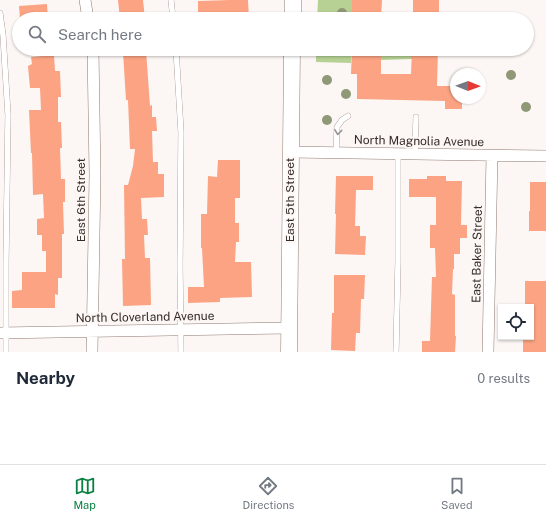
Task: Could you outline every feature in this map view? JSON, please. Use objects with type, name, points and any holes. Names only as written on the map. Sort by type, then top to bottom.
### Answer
[{"type":"street","points":[[85,0],[87,12]]},
{"type":"street","points":[[293,0],[293,12]]},
{"type":"street","name":"East 6th Street","points":[[92,352],[95,175],[93,56]]},
{"type":"street","name":"East 5th Street","points":[[289,352],[292,56]]},
{"type":"street","name":"North Magnolia Avenue","points":[[291,152],[546,156]]},
{"type":"street","name":"East Baker Street","points":[[488,352],[492,156]]},
{"type":"street","name":"North Cloverland Avenue","points":[[3,333],[289,328]]},
{"type":"lane","points":[[171,0],[172,12]]},
{"type":"lane","points":[[0,13],[3,35],[8,115],[6,261],[3,333],[6,352]]},
{"type":"lane","points":[[176,56],[181,132],[181,352]]},
{"type":"lane","points":[[336,153],[338,127],[342,120],[348,116]]},
{"type":"lane","points":[[415,154],[416,117]]},
{"type":"lane","points":[[396,352],[398,154]]},
{"type":"green space","points":[[318,0],[352,0],[352,12],[317,12]]},
{"type":"green space","points":[[316,56],[352,56],[351,63],[316,62]]},
{"type":"green space","points":[[381,56],[412,56],[412,59],[381,60]]},
{"type":"building","points":[[118,0],[143,0],[144,12],[119,12]]},
{"type":"building","points":[[248,0],[249,12],[198,12],[198,1]]},
{"type":"building","points":[[352,0],[382,0],[381,12],[352,12]]},
{"type":"building","points":[[413,0],[439,0],[439,12],[413,12]]},
{"type":"building","points":[[47,4],[48,12],[19,12],[19,6]]},
{"type":"building","points":[[54,56],[55,71],[60,71],[61,97],[58,97],[58,122],[61,122],[61,179],[65,179],[65,202],[63,202],[64,234],[62,234],[62,278],[58,278],[58,295],[55,294],[55,308],[12,308],[12,291],[22,290],[22,272],[46,272],[46,251],[42,251],[42,235],[37,235],[37,219],[44,218],[43,194],[33,195],[29,110],[41,110],[40,88],[30,88],[28,66],[32,64],[31,57]]},
{"type":"building","points":[[123,56],[146,56],[150,106],[152,105],[152,117],[156,117],[157,131],[152,131],[153,162],[158,162],[158,174],[164,174],[164,197],[141,198],[142,219],[147,219],[148,235],[144,235],[145,258],[150,258],[151,305],[123,306],[122,259],[125,259],[124,185],[128,185],[133,166],[135,149],[130,149],[128,100],[126,100]]},
{"type":"building","points":[[352,56],[381,56],[381,74],[411,74],[412,56],[438,56],[437,86],[450,86],[450,104],[462,104],[462,109],[445,109],[445,101],[357,99],[357,74],[351,74]]},
{"type":"building","points":[[218,160],[240,160],[240,198],[235,198],[235,223],[239,223],[239,242],[236,242],[235,262],[251,262],[252,297],[220,298],[220,302],[188,303],[188,287],[204,287],[201,248],[201,214],[207,214],[208,176],[217,177]]},
{"type":"building","points":[[336,176],[373,176],[373,190],[356,190],[355,226],[360,226],[360,236],[366,236],[365,255],[335,254]]},
{"type":"building","points":[[427,176],[446,176],[446,181],[462,181],[461,225],[467,225],[467,238],[460,238],[460,254],[454,254],[452,294],[455,295],[455,352],[422,352],[422,341],[430,341],[432,277],[436,277],[435,248],[430,248],[430,225],[436,225],[436,197],[409,197],[409,179],[427,179]]},
{"type":"building","points":[[530,182],[546,182],[546,231],[529,231]]},
{"type":"building","points":[[334,275],[365,275],[364,299],[361,299],[360,333],[356,333],[355,351],[331,350],[332,313],[334,313]]},
{"type":"building","points":[[525,281],[546,281],[546,352],[523,352],[523,340],[534,340],[534,304],[525,304]]}]
